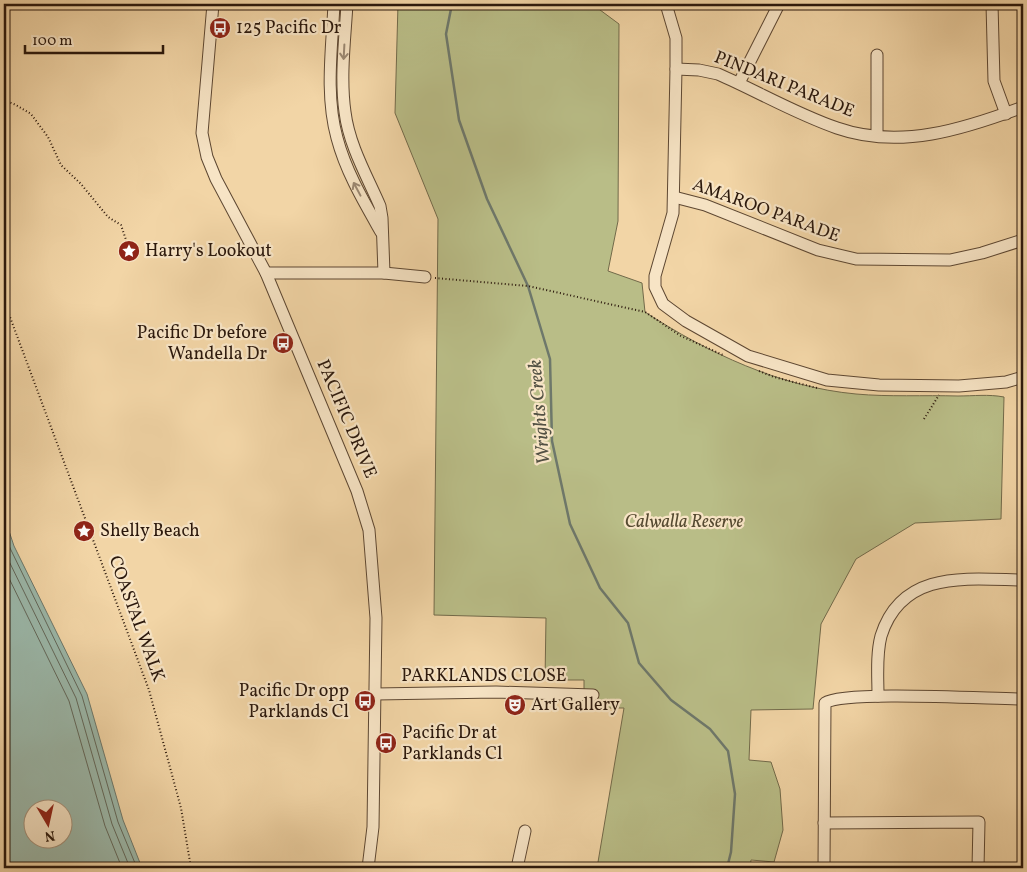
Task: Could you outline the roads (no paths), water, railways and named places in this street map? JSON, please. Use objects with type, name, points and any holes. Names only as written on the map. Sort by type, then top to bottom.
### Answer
[{"type":"street","name":"PACIFIC DRIVE","points":[[213,4],[202,133],[207,157],[216,179],[266,273],[358,491],[369,530],[376,618],[376,694],[373,827],[368,868]]},
{"type":"street","points":[[334,4],[331,67],[334,124],[352,179],[381,232]]},
{"type":"street","points":[[347,4],[343,87],[345,113],[352,139],[380,206],[384,273]]},
{"type":"street","points":[[666,4],[676,38],[676,69],[672,223],[655,276],[658,295],[663,304],[686,322],[748,356],[800,372],[851,383],[959,386],[1006,382],[1023,377]]},
{"type":"street","points":[[739,83],[779,4]]},
{"type":"street","points":[[992,4],[994,81],[1006,114]]},
{"type":"street","points":[[877,55],[877,135]]},
{"type":"street","name":"PINDARI PARADE","points":[[676,69],[708,71],[739,83],[837,128],[877,135],[915,137],[942,134],[1023,107]]},
{"type":"street","name":"AMAROO PARADE","points":[[674,197],[696,202],[818,250],[856,259],[950,260],[982,253],[1023,240]]},
{"type":"street","points":[[266,273],[384,273],[425,277]]},
{"type":"street","points":[[878,696],[878,654],[881,636],[894,609],[905,598],[926,586],[946,580],[1023,580]]},
{"type":"street","name":"PARKLANDS CLOSE","points":[[376,694],[496,692],[593,695]]},
{"type":"street","points":[[824,868],[825,703],[833,698],[878,696],[1023,699]]},
{"type":"street","points":[[824,823],[979,822],[978,868]]},
{"type":"street","points":[[517,868],[525,831]]},
{"type":"water","points":[[4,516],[14,546],[87,694],[123,820],[142,868],[4,868]]},
{"type":"waterway","name":"Wrights Creek","points":[[452,4],[446,34],[459,120],[487,199],[528,286],[550,359],[552,441],[570,524],[600,588],[628,623],[639,663],[671,700],[710,729],[728,751],[735,794],[731,852],[727,868]]},
{"type":"place","name":"125 Pacific Dr","points":[[220,28]]},
{"type":"place","name":"Harry's Lookout","points":[[129,251]]},
{"type":"place","name":"Pacific Dr before Wandella Dr","points":[[283,343]]},
{"type":"place","name":"Shelly Beach","points":[[84,531]]},
{"type":"place","name":"Pacific Dr opp Parklands Cl","points":[[365,701]]},
{"type":"place","name":"Art Gallery","points":[[515,705]]},
{"type":"place","name":"Pacific Dr at Parklands Cl","points":[[386,743]]},
{"type":"park label","name":"Calwalla Reserve","points":[[684,522]]}]
